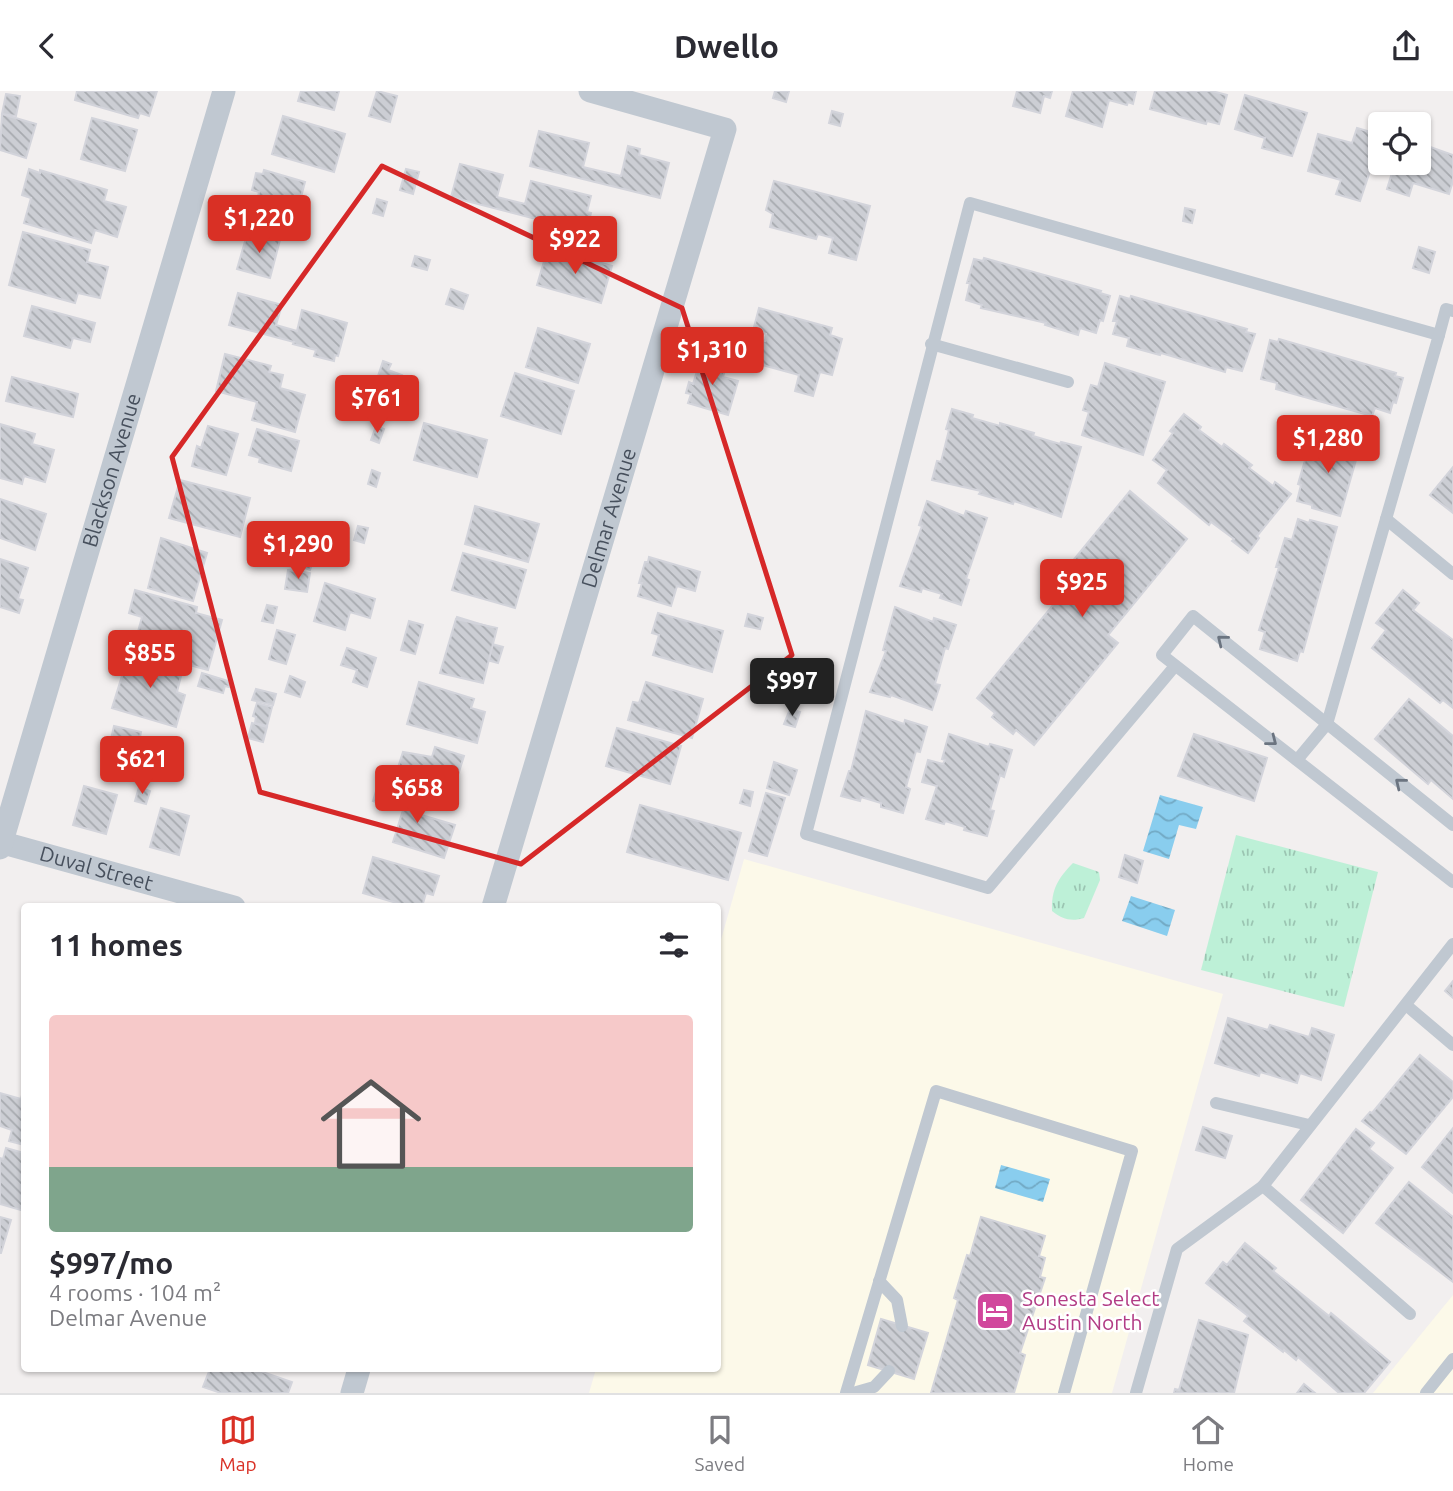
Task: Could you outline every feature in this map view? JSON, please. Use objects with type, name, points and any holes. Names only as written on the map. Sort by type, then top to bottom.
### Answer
[{"type":"street","name":"Blackson Avenue","points":[[1,844],[224,91]]},
{"type":"street","name":"Delmar Avenue","points":[[494,903],[725,129],[590,91]]},
{"type":"street","name":"Duval Street","points":[[1,844],[219,903]]},
{"type":"street","points":[[352,1393],[358,1372]]},
{"type":"lane","points":[[1175,666],[988,888],[806,834],[931,344],[970,203],[1439,335]]},
{"type":"lane","points":[[1297,760],[1328,724],[1446,309],[1453,311]]},
{"type":"lane","points":[[931,344],[1068,382]]},
{"type":"lane","points":[[1386,519],[1453,574]]},
{"type":"lane","points":[[1453,825],[1193,616],[1162,655],[1453,882]]},
{"type":"lane","points":[[1136,1393],[1177,1249],[1263,1186],[1453,944]]},
{"type":"lane","points":[[1406,1005],[1453,1045]]},
{"type":"lane","points":[[846,1393],[936,1091],[1132,1151],[1064,1393]]},
{"type":"lane","points":[[1216,1103],[1309,1125]]},
{"type":"lane","points":[[1263,1186],[1410,1314]]},
{"type":"lane","points":[[879,1281],[897,1300],[902,1326]]},
{"type":"lane","points":[[1426,1393],[1453,1359]]},
{"type":"lane","points":[[853,1393],[874,1387],[889,1371]]},
{"type":"highlighted area","points":[[382,166],[682,308],[792,655],[521,864],[260,792],[172,457]]},
{"type":"shaded area","points":[[744,859],[1223,994],[1112,1393],[589,1393],[595,1372],[721,1372],[721,940]]},
{"type":"shaded area","points":[[1453,1295],[1453,1393],[1373,1393]]},
{"type":"green space","points":[[1236,835],[1378,872],[1344,1007],[1201,970]]},
{"type":"green space","points":[[1073,863],[1099,872],[1100,880],[1084,918],[1071,920],[1052,911],[1056,885]]},
{"type":"water","points":[[1160,795],[1203,807],[1196,829],[1179,825],[1169,859],[1143,851]]},
{"type":"water","points":[[1131,896],[1175,910],[1167,936],[1122,921]]},
{"type":"water","points":[[1001,1165],[1050,1179],[1043,1202],[995,1188]]},
{"type":"building","points":[[77,91],[157,91],[149,116],[140,113],[138,118],[75,100]]},
{"type":"building","points":[[301,91],[339,91],[334,110],[298,101]]},
{"type":"building","points":[[377,91],[397,96],[390,122],[369,116]]},
{"type":"building","points":[[775,91],[789,91],[786,102],[773,98]]},
{"type":"building","points":[[1017,91],[1052,91],[1050,98],[1044,96],[1040,113],[1013,106]]},
{"type":"building","points":[[1073,91],[1136,91],[1133,104],[1109,100],[1102,127],[1066,116]]},
{"type":"building","points":[[1155,91],[1212,91],[1227,95],[1219,124],[1207,121],[1206,124],[1150,109]]},
{"type":"building","points":[[6,94],[20,96],[16,116],[2,114]]},
{"type":"building","points":[[1245,95],[1307,113],[1292,156],[1262,148],[1265,138],[1235,129]]},
{"type":"building","points":[[832,111],[843,114],[840,126],[829,123]]},
{"type":"building","points":[[2,114],[36,124],[26,158],[0,150]]},
{"type":"building","points":[[283,116],[345,134],[334,172],[272,154]]},
{"type":"building","points":[[92,118],[137,130],[125,171],[81,159]]},
{"type":"building","points":[[1357,128],[1368,131],[1369,175],[1360,201],[1336,194],[1341,180],[1308,171],[1318,134],[1352,143]]},
{"type":"building","points":[[539,131],[589,143],[583,167],[621,176],[628,146],[640,149],[639,155],[669,163],[660,198],[530,166]]},
{"type":"building","points":[[1431,147],[1453,155],[1453,181],[1449,194],[1413,183],[1409,196],[1387,189],[1391,175],[1431,175]]},
{"type":"building","points":[[460,164],[503,175],[497,197],[525,204],[531,181],[591,196],[587,212],[591,213],[586,232],[451,197]]},
{"type":"building","points":[[29,169],[107,190],[104,201],[126,207],[117,237],[95,230],[91,243],[24,223],[31,198],[22,195]]},
{"type":"building","points":[[406,169],[419,172],[413,194],[400,190]]},
{"type":"building","points":[[264,170],[305,182],[296,216],[277,211],[278,207],[257,201],[259,192],[252,190],[256,173],[263,174]]},
{"type":"building","points":[[774,181],[870,206],[856,260],[829,253],[833,238],[818,234],[816,239],[770,227],[773,214],[766,210]]},
{"type":"building","points":[[377,199],[387,202],[383,216],[373,213]]},
{"type":"building","points":[[1185,208],[1195,210],[1192,223],[1183,221]]},
{"type":"building","points":[[248,231],[280,240],[270,278],[237,269]]},
{"type":"building","points":[[23,232],[90,250],[87,262],[108,267],[100,298],[78,293],[75,303],[9,285]]},
{"type":"building","points":[[1419,247],[1435,252],[1429,273],[1413,268]]},
{"type":"building","points":[[548,248],[612,266],[601,303],[537,285]]},
{"type":"building","points":[[415,256],[430,260],[427,270],[412,266]]},
{"type":"building","points":[[984,258],[1101,291],[1100,293],[1110,296],[1103,321],[1100,320],[1096,333],[1080,328],[1078,335],[1045,325],[1046,323],[981,308],[982,305],[966,300],[970,283],[967,283],[974,259],[983,261]]},
{"type":"building","points":[[451,289],[468,295],[463,309],[446,304]]},
{"type":"building","points":[[238,293],[282,305],[276,325],[297,331],[302,310],[347,323],[338,356],[335,355],[334,361],[314,356],[316,350],[229,325]]},
{"type":"building","points":[[1120,296],[1130,299],[1131,296],[1247,329],[1246,332],[1255,334],[1242,371],[1226,367],[1225,372],[1127,346],[1129,338],[1113,334],[1117,321],[1113,321]]},
{"type":"building","points":[[32,306],[95,323],[90,342],[73,338],[70,348],[24,336]]},
{"type":"building","points":[[759,308],[832,328],[830,335],[842,339],[832,375],[820,372],[813,396],[795,391],[799,375],[744,360],[751,338],[765,341],[766,334],[753,331]]},
{"type":"building","points":[[538,328],[590,344],[578,383],[526,367]]},
{"type":"building","points":[[1279,339],[1396,373],[1395,376],[1403,378],[1396,403],[1393,402],[1390,413],[1375,408],[1372,416],[1276,389],[1277,383],[1261,379],[1270,340],[1278,342]]},
{"type":"building","points":[[225,354],[271,366],[269,372],[283,375],[280,388],[305,395],[295,432],[252,420],[257,402],[216,391]]},
{"type":"building","points":[[702,355],[727,363],[723,377],[738,381],[728,415],[688,403],[691,394],[686,393],[689,382],[693,384]]},
{"type":"building","points":[[383,361],[391,364],[388,370],[402,375],[395,395],[374,388]]},
{"type":"building","points":[[1105,363],[1165,382],[1143,455],[1082,435],[1089,412],[1083,410],[1091,385],[1098,387]]},
{"type":"building","points":[[515,373],[574,391],[561,434],[501,416]]},
{"type":"building","points":[[12,377],[78,394],[73,417],[6,401]]},
{"type":"building","points":[[952,409],[973,415],[972,418],[1034,433],[1033,436],[1060,444],[1061,442],[1081,447],[1061,517],[1014,501],[1013,504],[979,494],[981,491],[932,480],[937,461],[941,462]]},
{"type":"building","points":[[1184,414],[1201,427],[1199,430],[1252,465],[1249,468],[1273,486],[1275,482],[1291,494],[1257,536],[1259,538],[1248,553],[1232,541],[1234,539],[1211,522],[1209,525],[1158,483],[1167,470],[1153,460],[1173,433],[1170,431]]},
{"type":"building","points":[[424,423],[487,440],[477,477],[414,460]]},
{"type":"building","points":[[0,424],[35,434],[32,444],[54,450],[45,482],[24,476],[22,484],[0,478]]},
{"type":"building","points":[[208,426],[238,434],[226,475],[192,466],[197,446],[201,448]]},
{"type":"building","points":[[376,426],[384,429],[379,443],[371,440]]},
{"type":"building","points":[[257,429],[299,441],[291,471],[259,462],[260,458],[249,455]]},
{"type":"building","points":[[1319,436],[1360,446],[1340,516],[1297,501],[1301,485],[1298,484],[1308,450],[1314,452]]},
{"type":"building","points":[[1453,467],[1453,513],[1430,495]]},
{"type":"building","points":[[372,470],[380,473],[376,487],[368,484]]},
{"type":"building","points":[[180,480],[250,498],[240,537],[169,518]]},
{"type":"building","points":[[1130,491],[1187,539],[1108,635],[1118,643],[1034,745],[1016,730],[1013,734],[992,717],[995,713],[977,698],[1058,599],[1048,591]]},
{"type":"building","points":[[0,499],[46,514],[35,550],[0,538]]},
{"type":"building","points":[[927,501],[964,516],[966,511],[987,518],[966,579],[969,580],[961,605],[940,598],[942,594],[922,588],[921,592],[900,586],[922,526],[919,525]]},
{"type":"building","points":[[475,506],[539,524],[528,562],[465,544]]},
{"type":"building","points":[[1298,519],[1337,527],[1303,652],[1300,651],[1297,661],[1260,649],[1265,632],[1259,630],[1279,567],[1276,567],[1285,538],[1292,540]]},
{"type":"building","points":[[358,526],[368,528],[364,543],[354,540]]},
{"type":"building","points":[[161,538],[207,553],[193,601],[148,588]]},
{"type":"building","points":[[297,547],[316,553],[310,570],[291,563]]},
{"type":"building","points":[[463,553],[526,570],[515,608],[452,590]]},
{"type":"building","points":[[649,557],[700,572],[695,591],[677,586],[671,606],[638,596],[642,583],[639,583]]},
{"type":"building","points":[[0,559],[28,568],[18,599],[23,600],[19,613],[0,607]]},
{"type":"building","points":[[288,570],[310,573],[307,592],[285,589]]},
{"type":"building","points":[[325,583],[375,599],[370,618],[350,612],[345,630],[314,621]]},
{"type":"building","points":[[135,590],[197,607],[196,613],[222,620],[208,670],[133,650],[142,617],[129,613]]},
{"type":"building","points":[[1403,590],[1419,603],[1413,610],[1453,640],[1453,708],[1443,700],[1440,703],[1372,648],[1386,630],[1376,623]]},
{"type":"building","points":[[267,605],[277,607],[273,623],[262,621]]},
{"type":"building","points":[[895,607],[933,622],[934,618],[956,625],[948,649],[945,648],[935,684],[940,685],[932,710],[891,695],[890,697],[870,692],[886,651],[883,650]]},
{"type":"building","points":[[658,613],[723,631],[712,672],[653,655],[659,635],[652,633]]},
{"type":"building","points":[[748,614],[763,618],[760,629],[745,626]]},
{"type":"building","points":[[457,617],[496,629],[492,644],[503,647],[498,663],[487,660],[481,681],[442,670]]},
{"type":"building","points":[[456,619],[497,628],[483,683],[440,673]]},
{"type":"building","points":[[409,621],[423,625],[415,654],[401,650]]},
{"type":"building","points":[[277,630],[295,635],[286,664],[269,659]]},
{"type":"building","points":[[347,648],[376,658],[367,687],[353,682],[357,670],[341,665]]},
{"type":"building","points":[[130,650],[172,663],[170,672],[181,676],[177,692],[185,695],[176,727],[112,708]]},
{"type":"building","points":[[202,673],[231,682],[229,687],[225,686],[223,693],[198,686]]},
{"type":"building","points":[[290,676],[305,682],[300,697],[285,692]]},
{"type":"building","points":[[419,682],[474,699],[471,708],[485,712],[477,743],[407,724]]},
{"type":"building","points":[[646,682],[703,699],[692,738],[628,720],[633,702],[639,703]]},
{"type":"building","points":[[256,689],[276,694],[273,705],[252,700]]},
{"type":"building","points":[[1409,699],[1453,736],[1453,799],[1431,780],[1428,784],[1375,739]]},
{"type":"building","points":[[257,703],[272,707],[267,726],[255,723],[256,717],[253,716]]},
{"type":"building","points":[[790,709],[800,712],[795,727],[784,724]]},
{"type":"building","points":[[866,711],[904,724],[905,720],[927,727],[920,752],[916,751],[906,787],[910,789],[903,813],[881,807],[881,803],[861,797],[860,801],[841,796],[851,771]]},
{"type":"building","points":[[252,723],[267,727],[263,742],[248,738]]},
{"type":"building","points":[[114,726],[141,732],[139,742],[152,745],[143,783],[103,774]]},
{"type":"building","points":[[617,728],[681,746],[670,784],[606,766]]},
{"type":"building","points":[[949,734],[989,747],[990,744],[1012,750],[1004,777],[1000,775],[990,810],[994,811],[987,836],[945,821],[944,824],[926,819],[937,786],[922,782],[928,760],[943,764]]},
{"type":"building","points":[[1194,734],[1267,758],[1254,801],[1178,776]]},
{"type":"building","points":[[435,747],[464,756],[446,803],[406,791],[407,788],[393,783],[403,752],[432,757]]},
{"type":"building","points":[[774,762],[797,770],[789,795],[767,788]]},
{"type":"building","points":[[84,786],[117,795],[106,834],[73,825]]},
{"type":"building","points":[[139,787],[150,791],[146,804],[135,801]]},
{"type":"building","points":[[377,788],[422,802],[418,814],[455,825],[444,858],[393,842],[403,810],[373,801]]},
{"type":"building","points":[[744,790],[753,792],[750,806],[740,803]]},
{"type":"building","points":[[766,793],[785,798],[767,856],[749,851]]},
{"type":"building","points":[[640,805],[741,833],[728,880],[627,852]]},
{"type":"building","points":[[161,808],[189,816],[179,855],[150,847]]},
{"type":"building","points":[[1125,855],[1143,861],[1137,883],[1119,877]]},
{"type":"building","points":[[373,857],[439,876],[433,895],[426,893],[423,903],[397,903],[363,893]]},
{"type":"building","points":[[1453,981],[1453,998],[1445,991]]},
{"type":"building","points":[[1228,1018],[1268,1030],[1270,1025],[1309,1037],[1312,1028],[1334,1035],[1321,1080],[1300,1073],[1297,1083],[1260,1072],[1259,1076],[1215,1063]]},
{"type":"building","points":[[1420,1055],[1453,1082],[1453,1097],[1406,1154],[1362,1121],[1372,1113]]},
{"type":"building","points":[[0,1093],[21,1099],[21,1144],[9,1141],[12,1130],[0,1126]]},
{"type":"building","points":[[1203,1127],[1232,1136],[1225,1158],[1196,1150]]},
{"type":"building","points":[[1453,1128],[1453,1193],[1422,1167]]},
{"type":"building","points":[[1356,1129],[1374,1143],[1369,1149],[1393,1168],[1343,1233],[1301,1200]]},
{"type":"building","points":[[6,1148],[21,1152],[21,1210],[0,1204],[0,1158],[3,1159]]},
{"type":"building","points":[[1409,1182],[1453,1217],[1453,1282],[1376,1223]]},
{"type":"building","points":[[0,1217],[11,1220],[1,1253],[0,1253]]},
{"type":"building","name":"Sonesta Select Austin North","points":[[981,1217],[1045,1236],[1039,1256],[1045,1258],[1040,1277],[1045,1278],[1020,1353],[1025,1355],[1014,1393],[931,1393],[958,1300],[954,1298]]},
{"type":"building","points":[[1245,1243],[1276,1268],[1273,1271],[1329,1316],[1331,1313],[1390,1362],[1364,1393],[1339,1393],[1298,1357],[1296,1360],[1284,1350],[1283,1352],[1244,1321],[1248,1316],[1206,1283],[1223,1262],[1227,1265]]},
{"type":"building","points":[[881,1319],[928,1333],[914,1379],[868,1365]]},
{"type":"building","points":[[1199,1320],[1248,1335],[1234,1393],[1174,1393],[1175,1389],[1179,1390]]},
{"type":"building","points":[[209,1372],[263,1372],[292,1382],[288,1393],[221,1393],[203,1387]]},
{"type":"building","points":[[1304,1384],[1315,1393],[1297,1393]]},
{"type":"place","name":"Sonesta Select Austin North","points":[[995,1311]]}]
